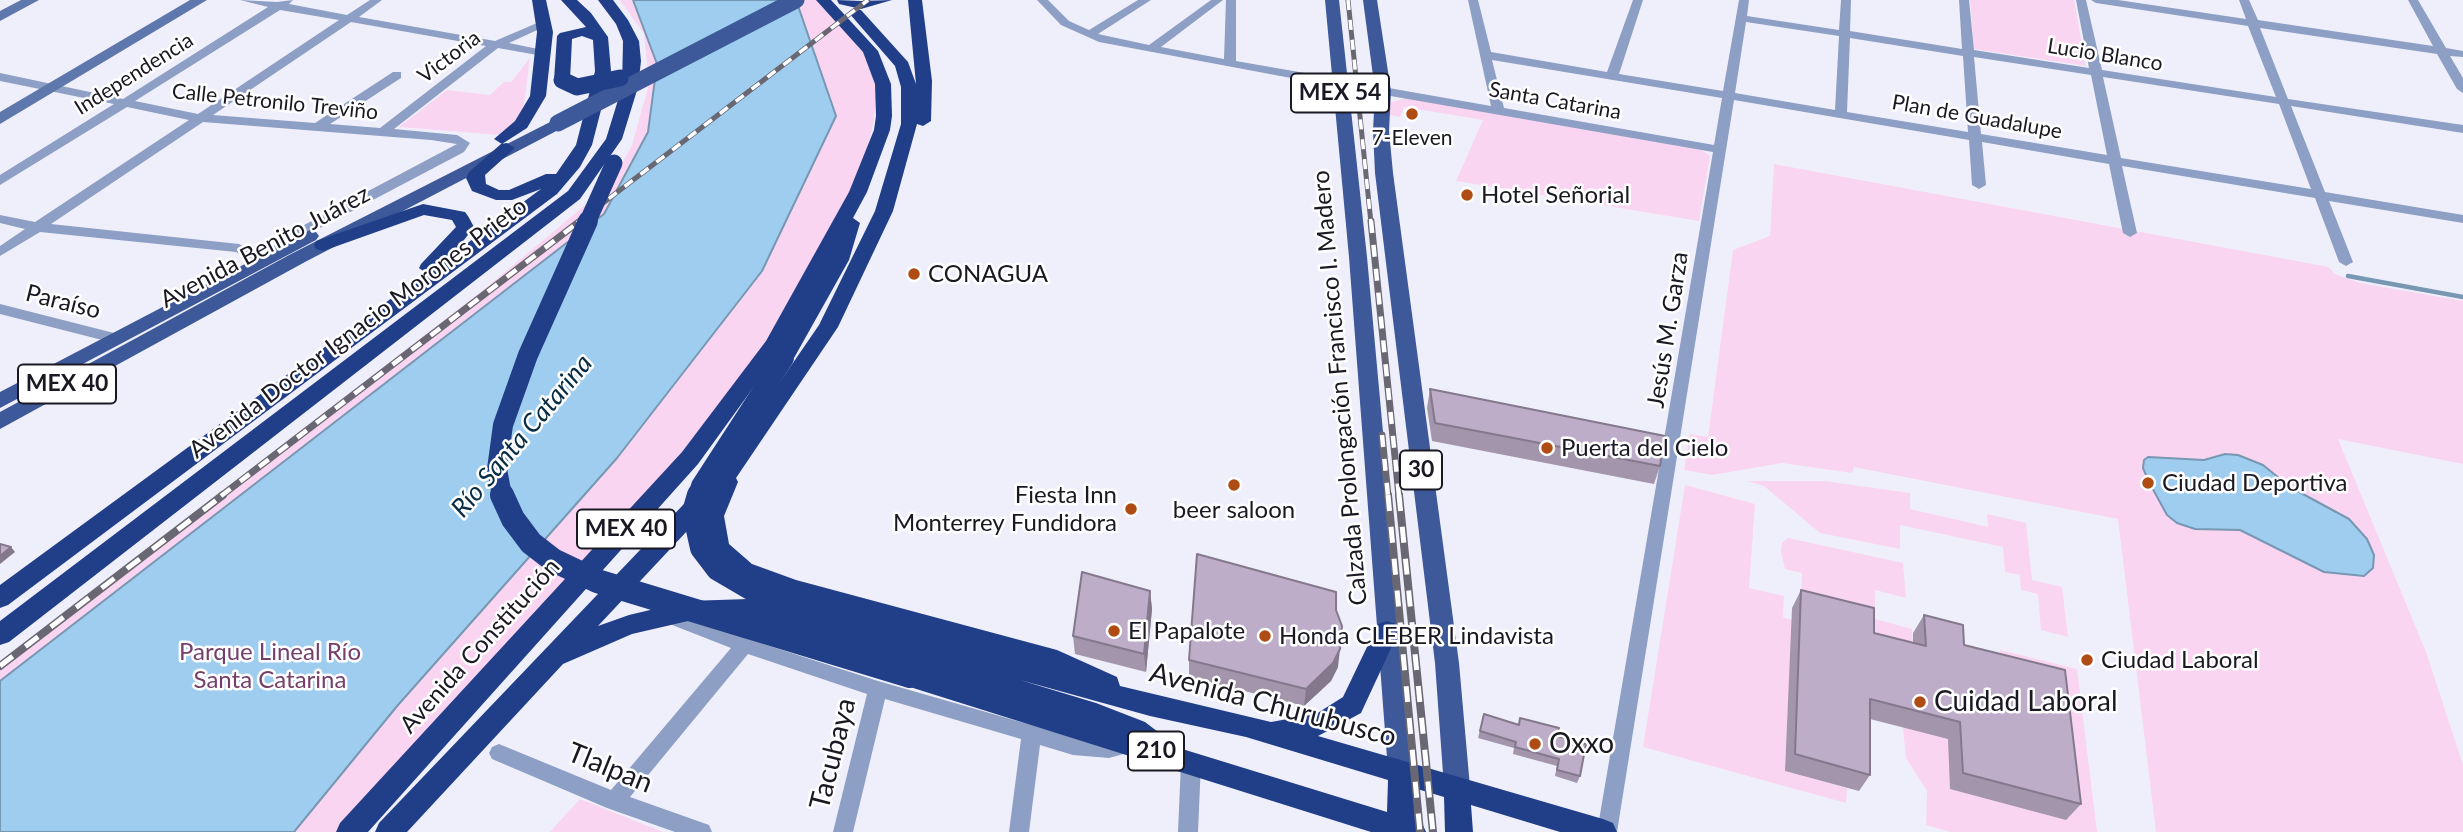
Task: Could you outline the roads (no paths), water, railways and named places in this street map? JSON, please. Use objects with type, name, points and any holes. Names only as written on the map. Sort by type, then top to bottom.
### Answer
[{"type":"highway","points":[[539,0],[544,23],[538,96],[531,111],[475,178],[478,187],[496,195],[512,195],[538,186],[574,163]]},
{"type":"highway","points":[[568,0],[586,16],[600,37]]},
{"type":"highway","name":"Avenida Doctor Ignacio Morones Prieto","points":[[0,635],[556,210],[588,178],[614,139],[631,88],[633,61],[627,32],[605,0]]},
{"type":"highway","name":"Avenida Constitución","points":[[350,832],[691,458],[774,345],[858,192],[882,131],[883,84],[870,51],[823,0]]},
{"type":"highway","points":[[843,1],[861,5],[885,0]]},
{"type":"highway","points":[[897,172],[916,145],[922,123],[924,81],[915,0]]},
{"type":"highway","name":"MEX 40","points":[[389,832],[735,465],[828,327],[866,252],[897,172],[909,124],[910,99],[906,76],[895,55],[843,1]]},
{"type":"highway","points":[[600,37],[582,31],[565,36],[562,80],[577,87],[620,78]]},
{"type":"highway","name":"Avenida Doctor Ignacio Morones Prieto","points":[[0,598],[527,211],[551,190],[574,163],[584,145],[603,71],[600,37]]},
{"type":"highway","name":"210","points":[[614,139],[614,163],[528,355],[503,425],[497,469],[502,497],[513,519],[531,543],[553,560],[597,581],[1134,744],[1405,831]]},
{"type":"highway","name":"Avenida Churubusco","points":[[858,192],[841,260],[784,358],[701,486],[694,512],[702,548],[718,569],[751,589],[926,643],[1140,702],[1246,726],[1605,832]]},
{"type":"highway","points":[[323,245],[423,209],[452,213],[463,221],[462,234],[448,250],[376,320]]},
{"type":"highway","points":[[735,465],[713,516],[713,531],[719,549],[744,572],[795,589],[1057,660],[1140,702]]},
{"type":"highway","points":[[527,683],[567,653],[590,640],[629,625],[668,616],[729,608],[772,614],[1096,714],[1136,730],[1180,759]]},
{"type":"highway","points":[[1246,726],[1279,731],[1302,729],[1341,714],[1352,705],[1363,686],[1387,631]]},
{"type":"highway","name":"30","points":[[1401,771],[1405,831]]},
{"type":"highway","name":"30","points":[[1457,787],[1459,832]]},
{"type":"main road","name":"MEX 40","points":[[559,116],[620,78],[773,0]]},
{"type":"main road","name":"MEX 40","points":[[559,116],[796,0]]},
{"type":"main road","name":"Calzada Prolongación Francisco I. Madero","points":[[1332,0],[1401,771]]},
{"type":"main road","name":"30","points":[[1370,0],[1383,91],[1381,131],[1384,173],[1447,663],[1457,787]]},
{"type":"main road","name":"Avenida Benito Juárez","points":[[0,421],[559,116]]},
{"type":"main road","name":"Avenida Benito Juárez","points":[[0,401],[260,260],[505,144]]},
{"type":"main road","points":[[246,286],[260,260]]},
{"type":"street","points":[[0,17],[32,0]]},
{"type":"street","points":[[0,119],[200,0]]},
{"type":"street","points":[[245,0],[283,3],[348,19],[543,54]]},
{"type":"street","points":[[0,252],[377,0]]},
{"type":"street","points":[[1042,0],[1065,23],[1088,35],[1149,50],[1339,83]]},
{"type":"street","points":[[1088,35],[1146,0]]},
{"type":"street","points":[[1473,0],[1498,111]]},
{"type":"street","points":[[1612,76],[1638,0]]},
{"type":"street","name":"Jesús M. Garza","points":[[1605,832],[1744,0]]},
{"type":"street","points":[[1840,113],[1846,0]]},
{"type":"street","points":[[1964,0],[1979,185]]},
{"type":"street","points":[[2081,0],[2094,73],[2130,233]]},
{"type":"street","points":[[2096,0],[2463,54]]},
{"type":"street","points":[[2244,0],[2346,262]]},
{"type":"street","points":[[2413,0],[2463,89]]},
{"type":"street","points":[[1149,50],[1226,1],[1230,64]]},
{"type":"street","name":"Independencia","points":[[0,180],[283,3]]},
{"type":"street","name":"Lucio Blanco","points":[[1741,18],[2463,129]]},
{"type":"street","name":"Victoria","points":[[383,132],[494,46],[544,23]]},
{"type":"street","name":"Plan de Guadalupe","points":[[1485,55],[2463,219]]},
{"type":"street","points":[[318,127],[397,75]]},
{"type":"street","name":"Calle Petronilo Treviño","points":[[0,76],[199,118],[443,137],[464,143],[455,152],[294,236],[260,260]]},
{"type":"street","name":"Santa Catarina","points":[[1383,91],[1720,150]]},
{"type":"street","points":[[0,219],[37,227],[239,248],[260,260]]},
{"type":"street","name":"Paraíso","points":[[0,309],[114,338]]},
{"type":"street","points":[[668,616],[744,645],[878,689],[1032,733],[1093,749],[1134,744]]},
{"type":"street","points":[[614,801],[744,645]]},
{"type":"street","name":"Tacubaya","points":[[843,832],[878,689]]},
{"type":"street","points":[[1019,832],[1032,733]]},
{"type":"street","name":"Tlalpan","points":[[499,753],[614,801],[702,832]]},
{"type":"street","points":[[1180,759],[1188,832]]},
{"type":"water","name":"Río Santa Catarina","points":[[633,0],[796,0],[836,116],[762,271],[617,458],[398,705],[294,832],[0,832],[0,681],[604,214],[648,132],[657,64]]},
{"type":"water","points":[[2225,454],[2238,455],[2263,465],[2290,487],[2349,519],[2367,539],[2374,555],[2373,568],[2364,576],[2324,572],[2240,530],[2195,529],[2177,523],[2167,515],[2143,468],[2144,460],[2148,457],[2204,460]]},
{"type":"waterway","points":[[2348,276],[2463,297]]},
{"type":"railway","points":[[577,223],[868,0]]},
{"type":"railway","points":[[1348,0],[1371,223]]},
{"type":"railway","points":[[221,496],[580,221]]},
{"type":"railway","points":[[1371,221],[1399,496]]},
{"type":"railway","points":[[1382,435],[1388,496]]},
{"type":"railway","points":[[0,666],[223,495]]},
{"type":"railway","points":[[1388,495],[1420,832]]},
{"type":"railway","points":[[1399,495],[1433,832]]},
{"type":"place","name":"7-Eleven","points":[[1412,114]]},
{"type":"place","name":"Hotel Señorial","points":[[1467,195]]},
{"type":"place","name":"CONAGUA","points":[[914,274]]},
{"type":"place","name":"Puerta del Cielo","points":[[1547,448]]},
{"type":"place","name":"Ciudad Deportiva","points":[[2148,483]]},
{"type":"place","name":"beer saloon","points":[[1234,485]]},
{"type":"place","name":"Fiesta Inn Monterrey Fundidora","points":[[1131,509]]},
{"type":"place","name":"El Papalote","points":[[1114,631]]},
{"type":"place","name":"Honda CLEBER Lindavista","points":[[1265,636]]},
{"type":"place","name":"Ciudad Laboral","points":[[2087,660]]},
{"type":"place","name":"Cuidad Laboral","points":[[1920,702]]},
{"type":"place","name":"Oxxo","points":[[1535,744]]},
{"type":"park label","name":"Parque Lineal Río Santa Catarina","points":[[270,666]]}]
